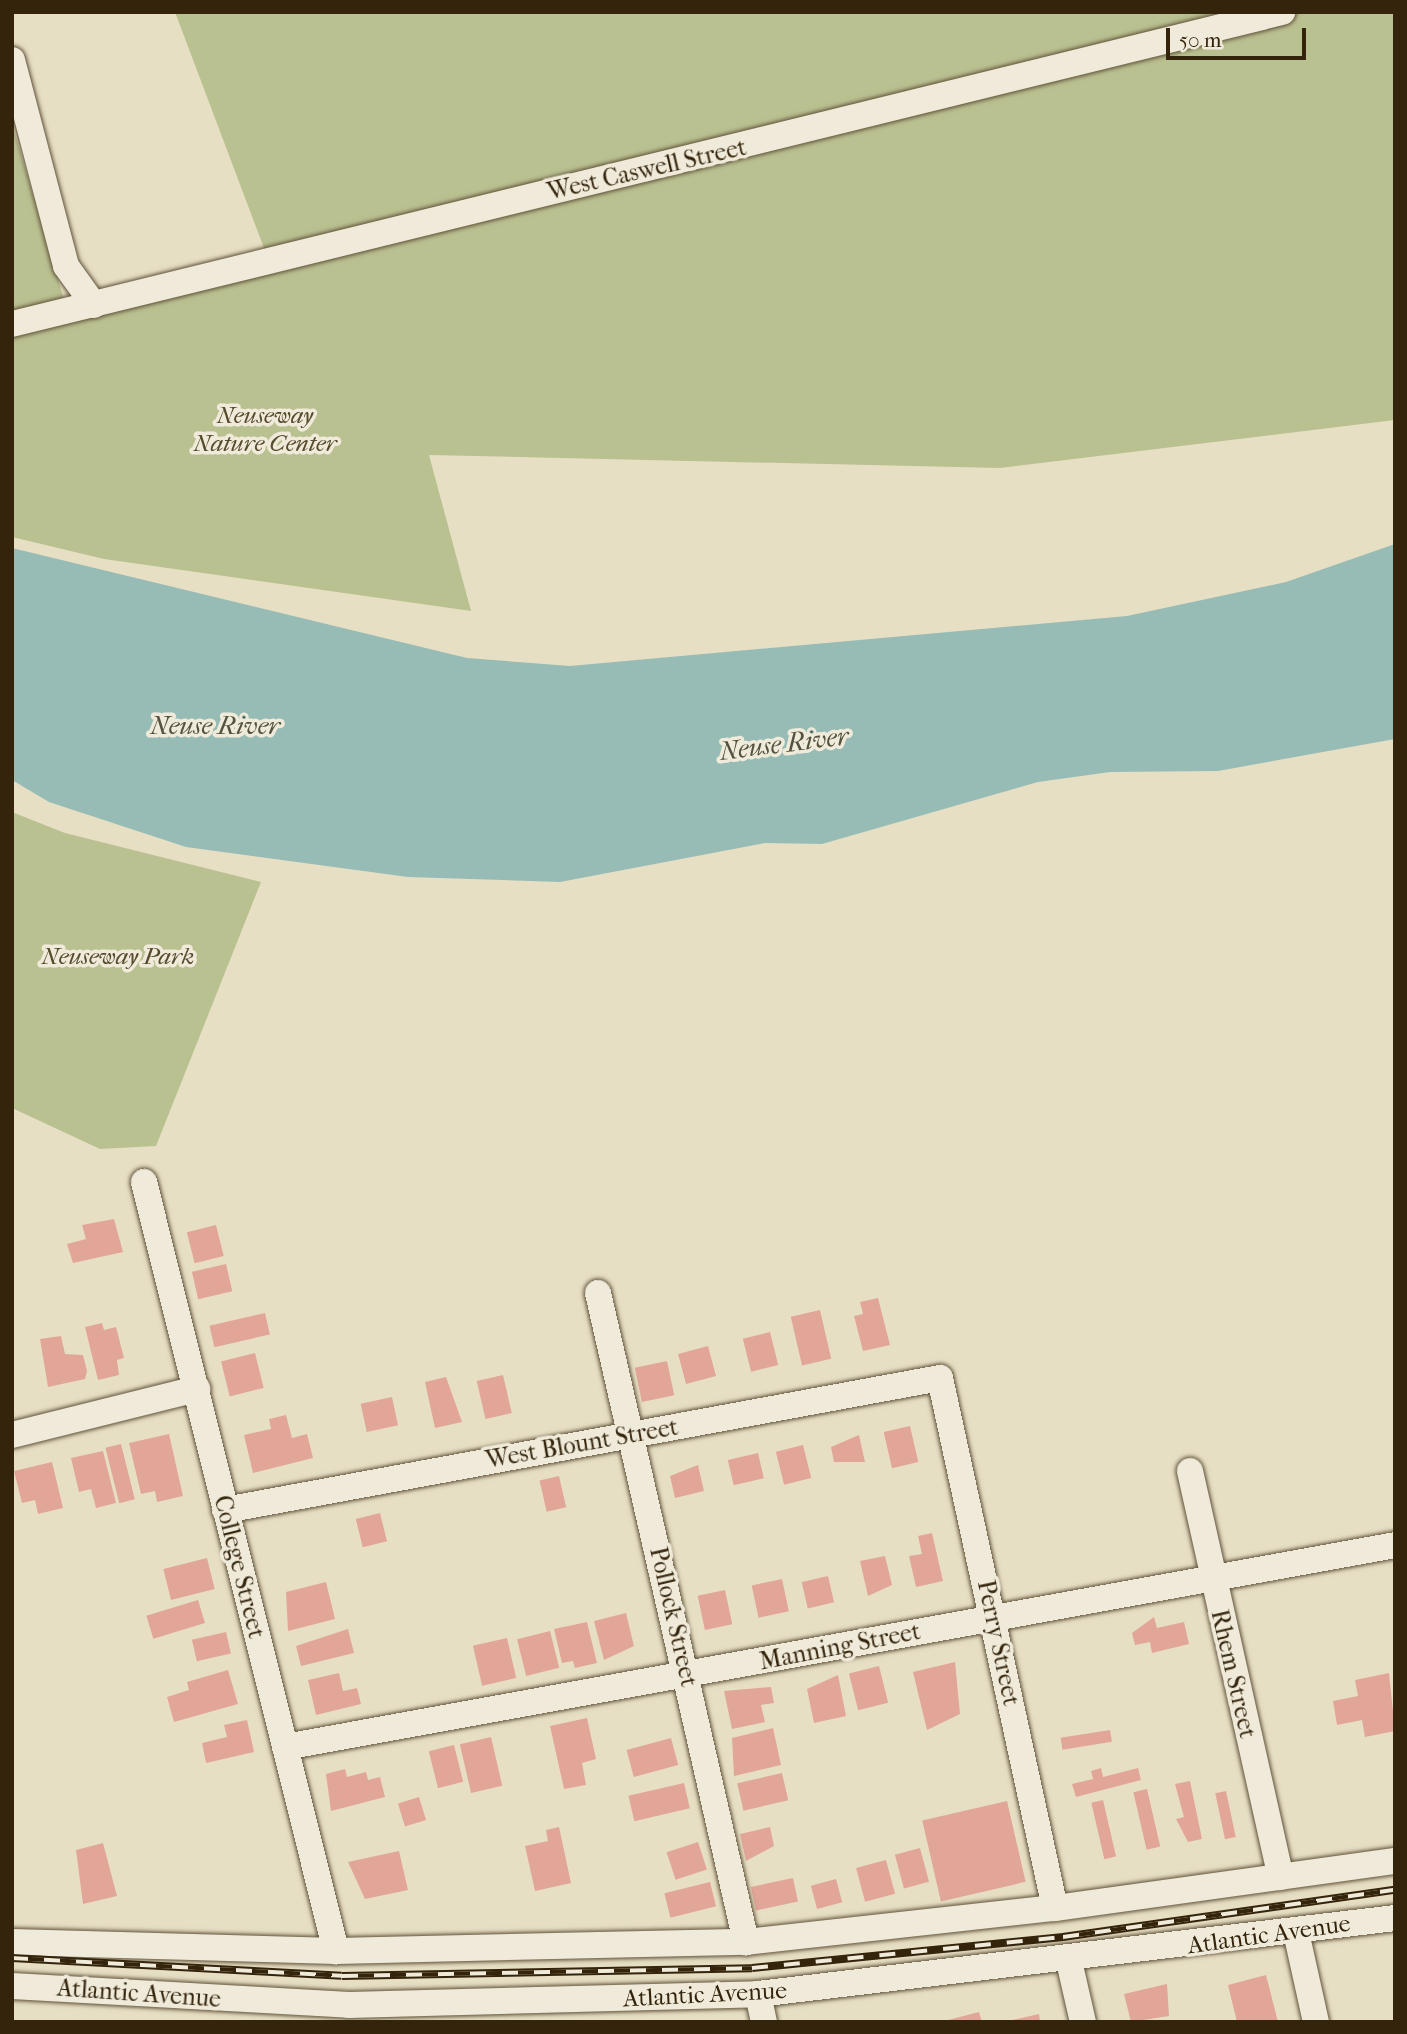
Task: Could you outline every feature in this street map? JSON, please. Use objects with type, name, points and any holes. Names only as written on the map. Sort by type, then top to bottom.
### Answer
[{"type":"street","name":"West Caswell Street","points":[[12,324],[1282,12]]},
{"type":"street","points":[[12,61],[66,266],[94,304]]},
{"type":"street","name":"College Street","points":[[144,1182],[336,1951]]},
{"type":"street","name":"Pollock Street","points":[[598,1293],[746,1942]]},
{"type":"street","name":"West Blount Street","points":[[225,1510],[940,1378]]},
{"type":"street","name":"Perry Street","points":[[940,1378],[1055,1908]]},
{"type":"street","points":[[12,1435],[197,1389]]},
{"type":"street","name":"Rhem Street","points":[[1190,1471],[1210,1580],[1281,1877]]},
{"type":"street","name":"Manning Street","points":[[285,1747],[687,1676],[1395,1545]]},
{"type":"street","name":"Atlantic Avenue","points":[[12,1942],[336,1951],[746,1942],[1055,1908],[1395,1861]]},
{"type":"street","name":"Atlantic Avenue","points":[[12,1986],[351,2013],[758,1994],[1069,1961],[1395,1917]]},
{"type":"street","points":[[1296,1932],[1316,2022]]},
{"type":"street","points":[[1069,1961],[1083,2022]]},
{"type":"street","points":[[758,1994],[764,2022]]},
{"type":"green space","name":"Neuseway Nature Center","points":[[175,12],[1395,12],[1395,420],[1000,468],[429,455],[471,611],[104,559],[12,537],[12,124],[70,320],[273,272]]},
{"type":"green space","name":"Neuseway Park","points":[[12,812],[65,833],[261,882],[156,1146],[100,1149],[12,1108]]},
{"type":"water","name":"Neuse River","points":[[1395,544],[1395,739],[1218,771],[1110,772],[1038,782],[822,844],[765,843],[560,882],[408,877],[186,847],[49,802],[12,780],[12,548],[467,658],[570,666],[1127,616],[1286,582]]},
{"type":"building","points":[[114,1219],[123,1252],[73,1263],[67,1244],[86,1239],[82,1225]]},
{"type":"building","points":[[216,1225],[224,1256],[195,1263],[187,1232]]},
{"type":"building","points":[[226,1264],[232,1291],[198,1299],[192,1272]]},
{"type":"building","points":[[878,1298],[890,1345],[863,1351],[854,1316],[863,1314],[860,1302]]},
{"type":"building","points":[[820,1310],[831,1359],[802,1365],[791,1317]]},
{"type":"building","points":[[265,1313],[270,1334],[214,1347],[209,1326]]},
{"type":"building","points":[[102,1323],[104,1330],[116,1327],[124,1358],[117,1360],[119,1375],[98,1380],[85,1327]]},
{"type":"building","points":[[770,1332],[778,1365],[751,1372],[743,1339]]},
{"type":"building","points":[[61,1336],[65,1354],[83,1355],[87,1371],[85,1379],[48,1387],[40,1339]]},
{"type":"building","points":[[708,1346],[716,1376],[686,1384],[678,1354]]},
{"type":"building","points":[[255,1353],[264,1388],[230,1396],[221,1361]]},
{"type":"building","points":[[667,1361],[674,1395],[642,1402],[635,1368]]},
{"type":"building","points":[[503,1375],[512,1413],[485,1419],[477,1381]]},
{"type":"building","points":[[446,1377],[462,1422],[435,1428],[425,1382]]},
{"type":"building","points":[[392,1397],[398,1425],[367,1432],[361,1404]]},
{"type":"building","points":[[286,1415],[292,1438],[307,1434],[313,1458],[253,1473],[244,1435],[271,1429],[269,1419]]},
{"type":"building","points":[[910,1426],[918,1462],[892,1468],[884,1432]]},
{"type":"building","points":[[169,1434],[183,1496],[157,1502],[155,1491],[141,1494],[129,1443]]},
{"type":"building","points":[[859,1435],[865,1462],[834,1462],[831,1447]]},
{"type":"building","points":[[121,1444],[135,1499],[119,1503],[105,1448]]},
{"type":"building","points":[[803,1445],[811,1478],[784,1485],[776,1452]]},
{"type":"building","points":[[103,1451],[116,1503],[96,1508],[91,1489],[79,1492],[71,1458]]},
{"type":"building","points":[[758,1453],[764,1478],[734,1485],[728,1460]]},
{"type":"building","points":[[52,1462],[63,1508],[38,1514],[35,1500],[22,1503],[14,1471]]},
{"type":"building","points":[[698,1465],[704,1491],[675,1498],[670,1476]]},
{"type":"building","points":[[559,1476],[566,1507],[547,1512],[540,1480]]},
{"type":"building","points":[[380,1513],[387,1541],[363,1547],[356,1519]]},
{"type":"building","points":[[932,1533],[943,1581],[916,1587],[909,1556],[922,1554],[918,1536]]},
{"type":"building","points":[[885,1556],[892,1585],[868,1596],[860,1561]]},
{"type":"building","points":[[207,1558],[215,1589],[171,1600],[163,1569]]},
{"type":"building","points":[[828,1576],[834,1602],[808,1608],[802,1582]]},
{"type":"building","points":[[782,1579],[789,1611],[759,1618],[752,1585]]},
{"type":"building","points":[[326,1582],[335,1619],[288,1631],[286,1592]]},
{"type":"building","points":[[725,1590],[732,1624],[705,1630],[698,1596]]},
{"type":"building","points":[[198,1600],[205,1623],[153,1639],[146,1616]]},
{"type":"building","points":[[626,1613],[634,1646],[604,1660],[594,1621]]},
{"type":"building","points":[[1154,1617],[1157,1628],[1184,1622],[1189,1644],[1152,1653],[1150,1642],[1135,1645],[1132,1633]]},
{"type":"building","points":[[587,1622],[597,1663],[575,1668],[573,1661],[562,1663],[554,1629]]},
{"type":"building","points":[[348,1629],[354,1653],[301,1666],[296,1646]]},
{"type":"building","points":[[550,1631],[559,1668],[526,1676],[517,1639]]},
{"type":"building","points":[[226,1632],[231,1653],[197,1661],[192,1640]]},
{"type":"building","points":[[507,1638],[516,1678],[482,1686],[473,1646]]},
{"type":"building","points":[[955,1662],[960,1714],[927,1730],[913,1672]]},
{"type":"building","points":[[879,1666],[888,1703],[858,1710],[849,1673]]},
{"type":"building","points":[[228,1670],[238,1704],[174,1722],[167,1697],[189,1690],[187,1682]]},
{"type":"building","points":[[339,1673],[343,1691],[357,1688],[361,1704],[316,1715],[308,1680]]},
{"type":"building","points":[[1389,1673],[1395,1731],[1365,1737],[1362,1720],[1337,1725],[1333,1701],[1358,1696],[1355,1680]]},
{"type":"building","points":[[838,1675],[846,1716],[814,1723],[807,1689]]},
{"type":"building","points":[[771,1687],[774,1703],[761,1705],[765,1722],[732,1729],[724,1691]]},
{"type":"building","points":[[587,1718],[596,1759],[582,1763],[586,1785],[564,1789],[550,1726]]},
{"type":"building","points":[[247,1720],[254,1752],[206,1763],[202,1743],[227,1737],[224,1725]]},
{"type":"building","points":[[773,1728],[781,1765],[734,1776],[732,1738]]},
{"type":"building","points":[[1110,1730],[1112,1742],[1062,1750],[1061,1738]]},
{"type":"building","points":[[491,1737],[502,1786],[471,1793],[460,1744]]},
{"type":"building","points":[[671,1738],[678,1765],[634,1777],[627,1750]]},
{"type":"building","points":[[454,1745],[463,1782],[438,1788],[429,1751]]},
{"type":"building","points":[[1101,1768],[1103,1777],[1138,1768],[1141,1780],[1076,1797],[1072,1784],[1093,1779],[1091,1771]]},
{"type":"building","points":[[345,1769],[347,1777],[366,1772],[368,1780],[380,1777],[385,1797],[331,1811],[326,1774]]},
{"type":"building","points":[[782,1773],[788,1800],[743,1811],[737,1783]]},
{"type":"building","points":[[1190,1781],[1202,1839],[1188,1842],[1176,1819],[1184,1817],[1175,1784]]},
{"type":"building","points":[[684,1783],[690,1808],[634,1821],[628,1796]]},
{"type":"building","points":[[1147,1789],[1160,1846],[1147,1850],[1133,1792]]},
{"type":"building","points":[[1226,1791],[1236,1837],[1225,1839],[1215,1793]]},
{"type":"building","points":[[419,1797],[426,1820],[405,1826],[398,1803]]},
{"type":"building","points":[[1103,1800],[1116,1857],[1104,1859],[1091,1803]]},
{"type":"building","points":[[1007,1801],[1026,1882],[941,1901],[922,1821]]},
{"type":"building","points":[[559,1827],[571,1883],[535,1891],[525,1846],[548,1841],[546,1830]]},
{"type":"building","points":[[770,1827],[774,1846],[746,1861],[740,1834]]},
{"type":"building","points":[[698,1842],[707,1870],[676,1880],[667,1852]]},
{"type":"building","points":[[103,1843],[117,1896],[83,1904],[76,1850]]},
{"type":"building","points":[[920,1848],[929,1882],[904,1889],[895,1855]]},
{"type":"building","points":[[399,1851],[408,1890],[365,1899],[348,1862]]},
{"type":"building","points":[[886,1860],[895,1894],[865,1902],[856,1868]]},
{"type":"building","points":[[793,1878],[798,1901],[756,1910],[751,1887]]},
{"type":"building","points":[[836,1879],[842,1902],[817,1909],[811,1886]]},
{"type":"building","points":[[710,1882],[716,1906],[670,1918],[664,1893]]},
{"type":"building","points":[[1266,1975],[1278,2022],[1237,2022],[1228,1985]]},
{"type":"building","points":[[1167,1984],[1169,2016],[1131,2022],[1124,1994]]},
{"type":"building","points":[[979,2012],[982,2022],[944,2022],[944,2021]]},
{"type":"building","points":[[1039,2014],[1040,2022],[1008,2022],[1008,2021]]},
{"type":"railway","points":[[12,1958],[342,1976],[752,1968],[1063,1937],[1395,1890]]}]
